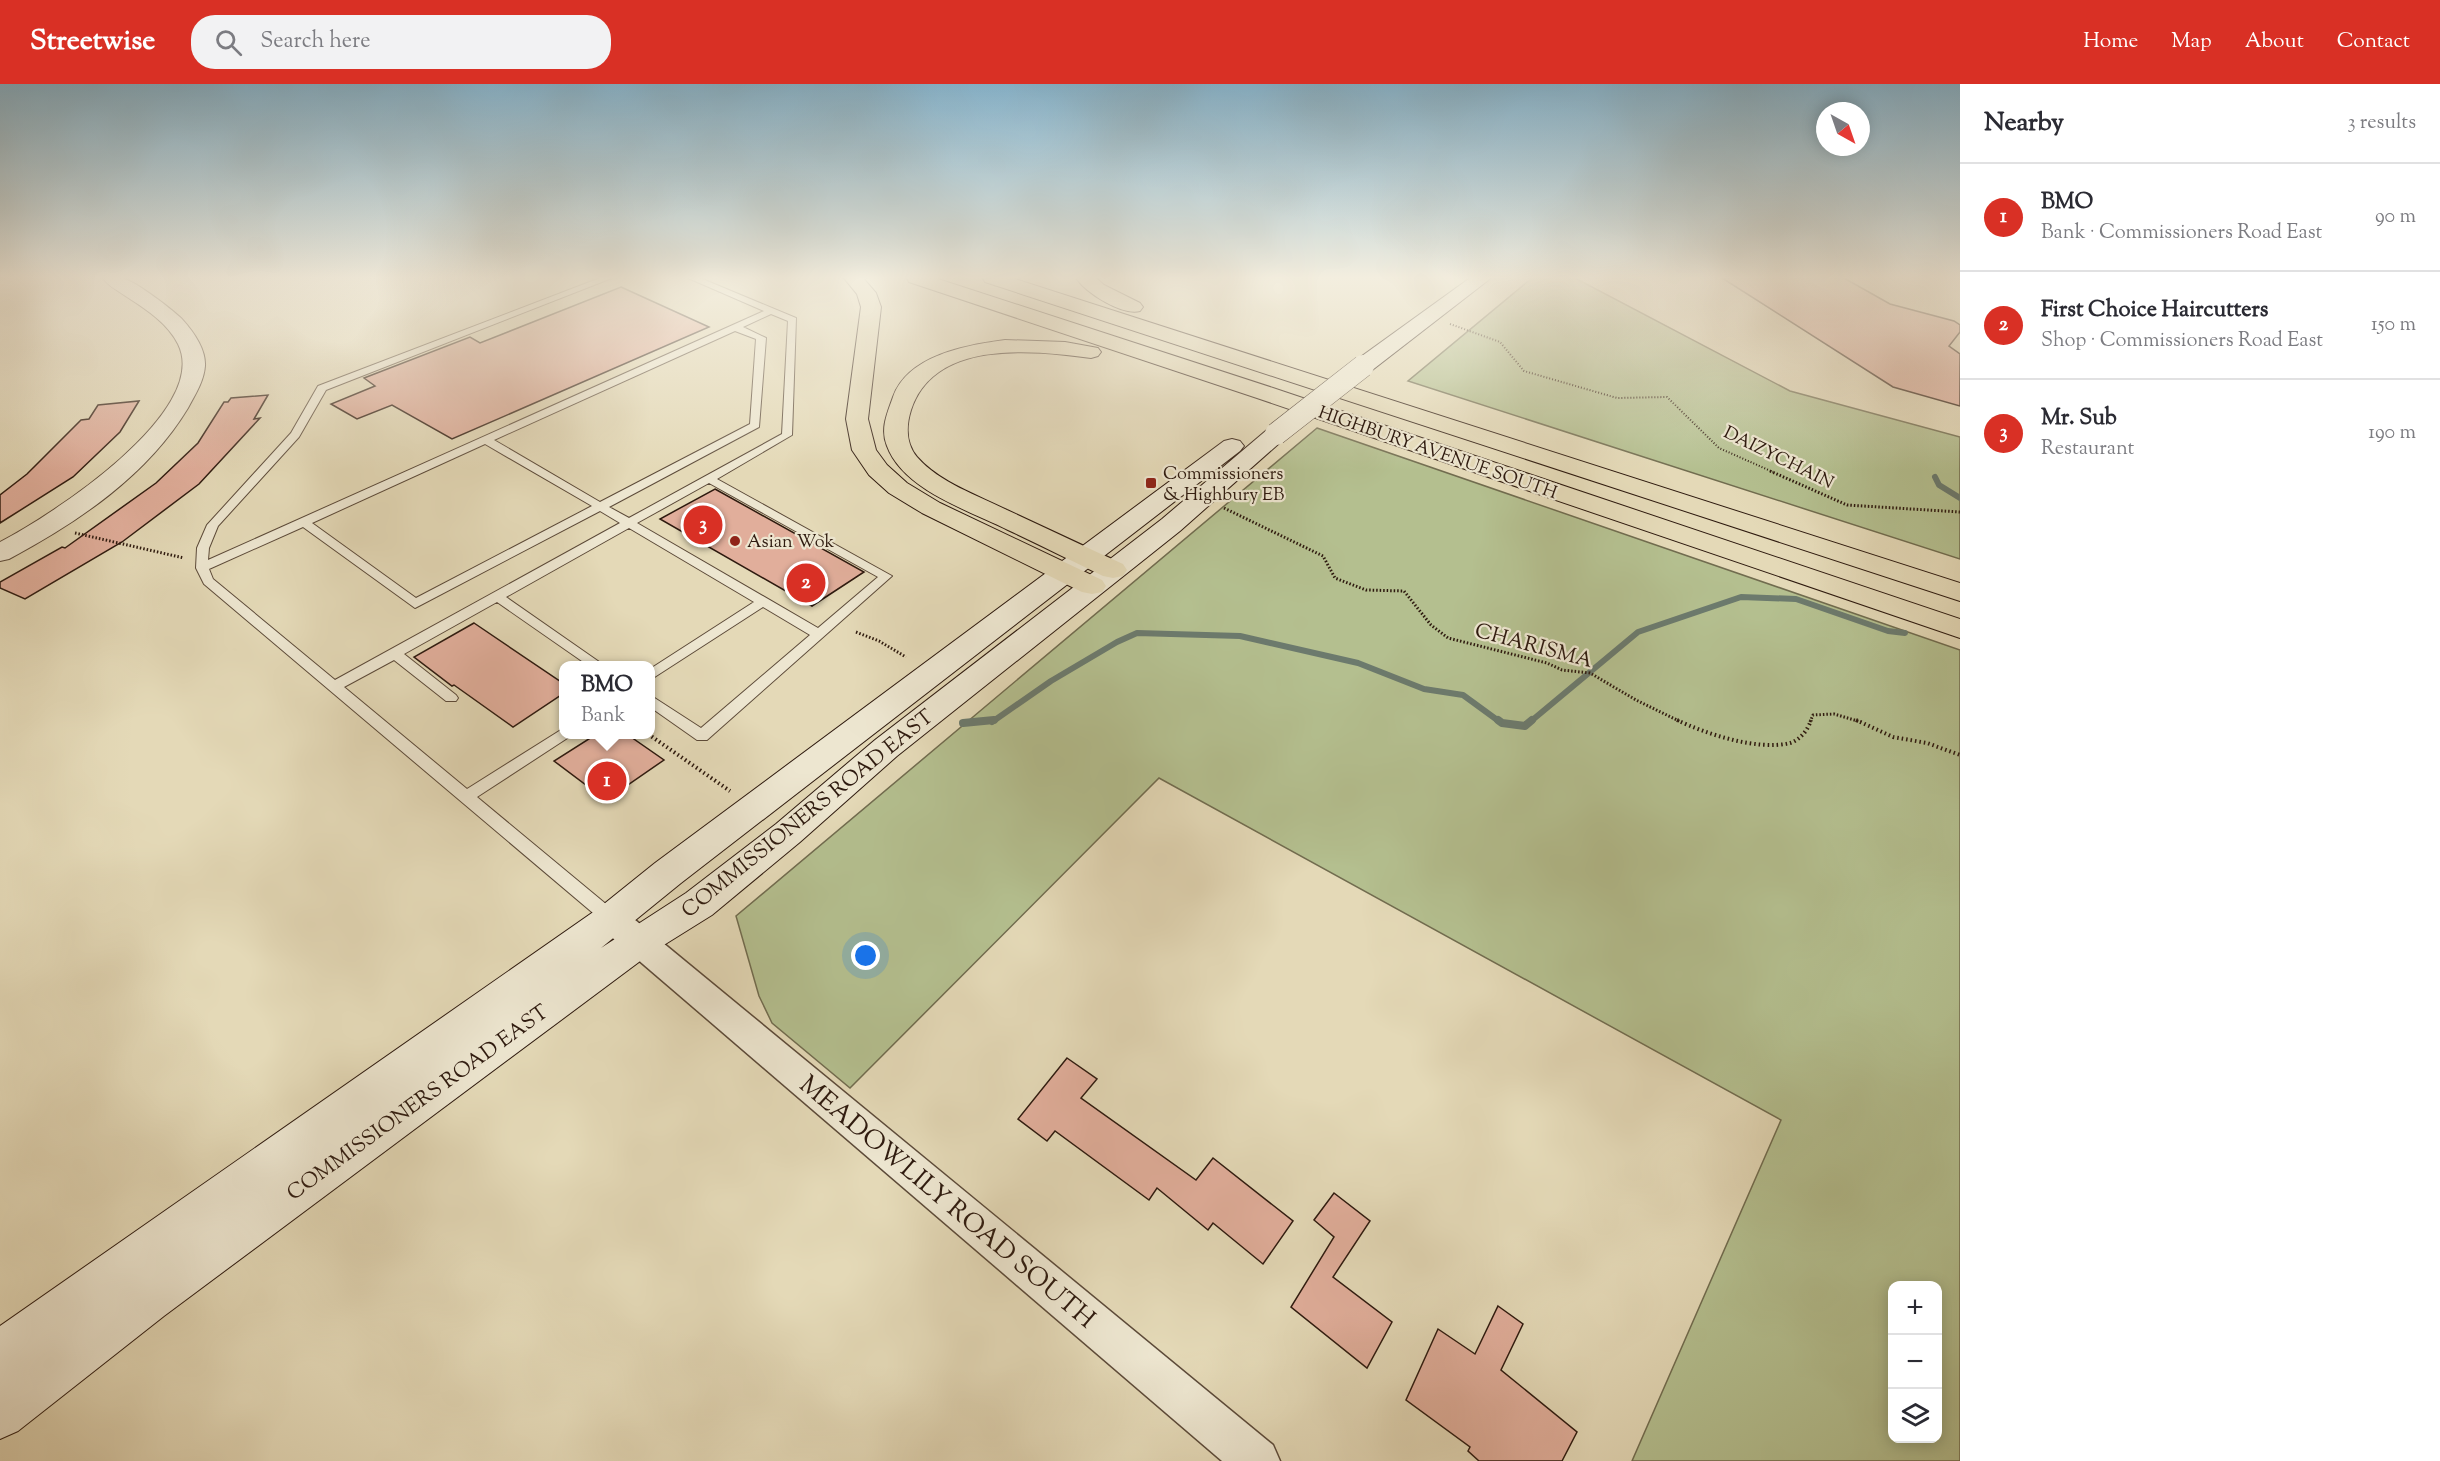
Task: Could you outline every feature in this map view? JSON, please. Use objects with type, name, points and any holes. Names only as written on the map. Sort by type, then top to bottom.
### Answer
[{"type":"highway","points":[[867,342],[857,419],[864,450],[886,479],[911,497],[1088,571]]},
{"type":"highway","name":"HIGHBURY AVENUE SOUTH","points":[[1111,342],[1960,629]]},
{"type":"highway","name":"HIGHBURY AVENUE SOUTH","points":[[1192,342],[1960,592]]},
{"type":"highway","points":[[1219,342],[1265,361],[1287,373]]},
{"type":"highway","points":[[1088,571],[945,490],[919,474],[908,464],[897,446],[896,425],[900,400],[915,380],[930,368],[964,354],[1001,347],[1039,345],[1109,355],[1265,393]]},
{"type":"main road","points":[[0,554],[28,540],[82,503],[136,459],[177,408],[193,373],[194,360],[188,342]]},
{"type":"main road","name":"COMMISSIONERS ROAD EAST","points":[[1354,363],[1377,342]]},
{"type":"main road","name":"COMMISSIONERS ROAD EAST","points":[[0,1413],[625,931],[668,873],[1088,571],[1171,525],[1266,430],[1385,342]]},
{"type":"main road","name":"COMMISSIONERS ROAD EAST","points":[[0,1356],[625,931],[699,904],[788,833],[1088,571]]},
{"type":"street","name":"MEADOWLILY ROAD SOUTH","points":[[625,931],[1257,1461]]},
{"type":"lane","points":[[441,342],[322,388],[295,435],[213,525],[202,548],[202,565],[208,581],[625,931]]},
{"type":"lane","points":[[202,565],[304,522],[701,342]]},
{"type":"lane","points":[[304,522],[415,604],[754,425],[761,342]]},
{"type":"lane","points":[[334,687],[787,435],[792,342]]},
{"type":"lane","points":[[486,440],[602,505],[819,634]]},
{"type":"lane","points":[[655,703],[702,736],[886,576],[709,479]]},
{"type":"lane","points":[[497,596],[592,661]]},
{"type":"lane","points":[[655,673],[764,601]]},
{"type":"lane","points":[[394,653],[451,698]]},
{"type":"lane","points":[[466,797],[559,736]]},
{"type":"path","name":"DAIZYCHAIN","points":[[1500,342],[1524,371],[1617,398],[1667,397],[1719,448],[1847,505],[1960,512]]},
{"type":"path","name":"CHARISMA","points":[[1220,506],[1323,556],[1335,578],[1366,590],[1404,591],[1431,626],[1448,638],[1547,663],[1562,670],[1590,673],[1636,700],[1695,729],[1749,744],[1791,743],[1807,731],[1813,715],[1834,714],[1865,723],[1893,737],[1927,743],[1960,755]]},
{"type":"path","points":[[74,532],[202,565]]},
{"type":"path","points":[[856,632],[879,641],[906,657]]},
{"type":"path","points":[[654,739],[730,791]]},
{"type":"green space","points":[[1455,342],[1697,342],[1790,391],[1960,437],[1960,559],[1408,381]]},
{"type":"green space","points":[[1317,428],[1960,650],[1960,1461],[1632,1461],[1781,1120],[1159,778],[850,1088],[772,1023],[759,996],[736,916]]},
{"type":"building","points":[[456,342],[674,342],[452,439],[392,405],[357,419],[331,404],[375,386],[364,378]]},
{"type":"building","points":[[1823,342],[1952,342],[1949,346],[1960,354],[1960,406],[1893,387]]},
{"type":"building","points":[[268,395],[254,419],[260,418],[199,484],[122,542],[25,599],[0,588],[0,582],[62,547],[65,548],[156,483],[198,443],[224,402],[228,402],[231,398]]},
{"type":"building","points":[[139,401],[120,432],[73,477],[0,523],[0,495],[27,474],[81,420],[89,419],[98,405]]},
{"type":"building","points":[[715,489],[864,572],[812,606],[660,519]]},
{"type":"building","points":[[474,623],[559,681],[559,696],[513,727],[414,657]]},
{"type":"building","points":[[589,739],[634,739],[664,760],[606,800],[554,761]]},
{"type":"building","points":[[1067,1058],[1097,1079],[1081,1098],[1196,1180],[1213,1158],[1293,1221],[1263,1264],[1213,1223],[1208,1230],[1157,1188],[1149,1200],[1055,1131],[1047,1141],[1018,1119]]},
{"type":"building","points":[[1334,1193],[1370,1221],[1333,1277],[1392,1322],[1367,1368],[1291,1307],[1334,1237],[1314,1220]]},
{"type":"building","points":[[1498,1306],[1523,1324],[1501,1370],[1577,1432],[1562,1461],[1479,1461],[1468,1451],[1470,1447],[1406,1400],[1438,1329],[1475,1354]]},
{"type":"waterway","points":[[1935,477],[1939,485],[1960,498]]},
{"type":"waterway","points":[[1530,722],[1638,632],[1741,597],[1796,599],[1888,631],[1905,633]]},
{"type":"waterway","points":[[992,722],[1051,681],[1117,642],[1137,633],[1240,636],[1358,663],[1424,689],[1463,695],[1500,722]]},
{"type":"waterway","points":[[963,723],[994,720]]},
{"type":"waterway","points":[[1498,720],[1502,723],[1525,726],[1532,720]]},
{"type":"place","name":"Commissioners & Highbury EB","points":[[1151,483]]},
{"type":"place","name":"Mr. Sub","points":[[703,525]]},
{"type":"place","name":"Asian Wok","points":[[735,541]]},
{"type":"place","name":"First Choice Haircutters","points":[[806,583]]},
{"type":"place","name":"BMO","points":[[607,781]]}]
